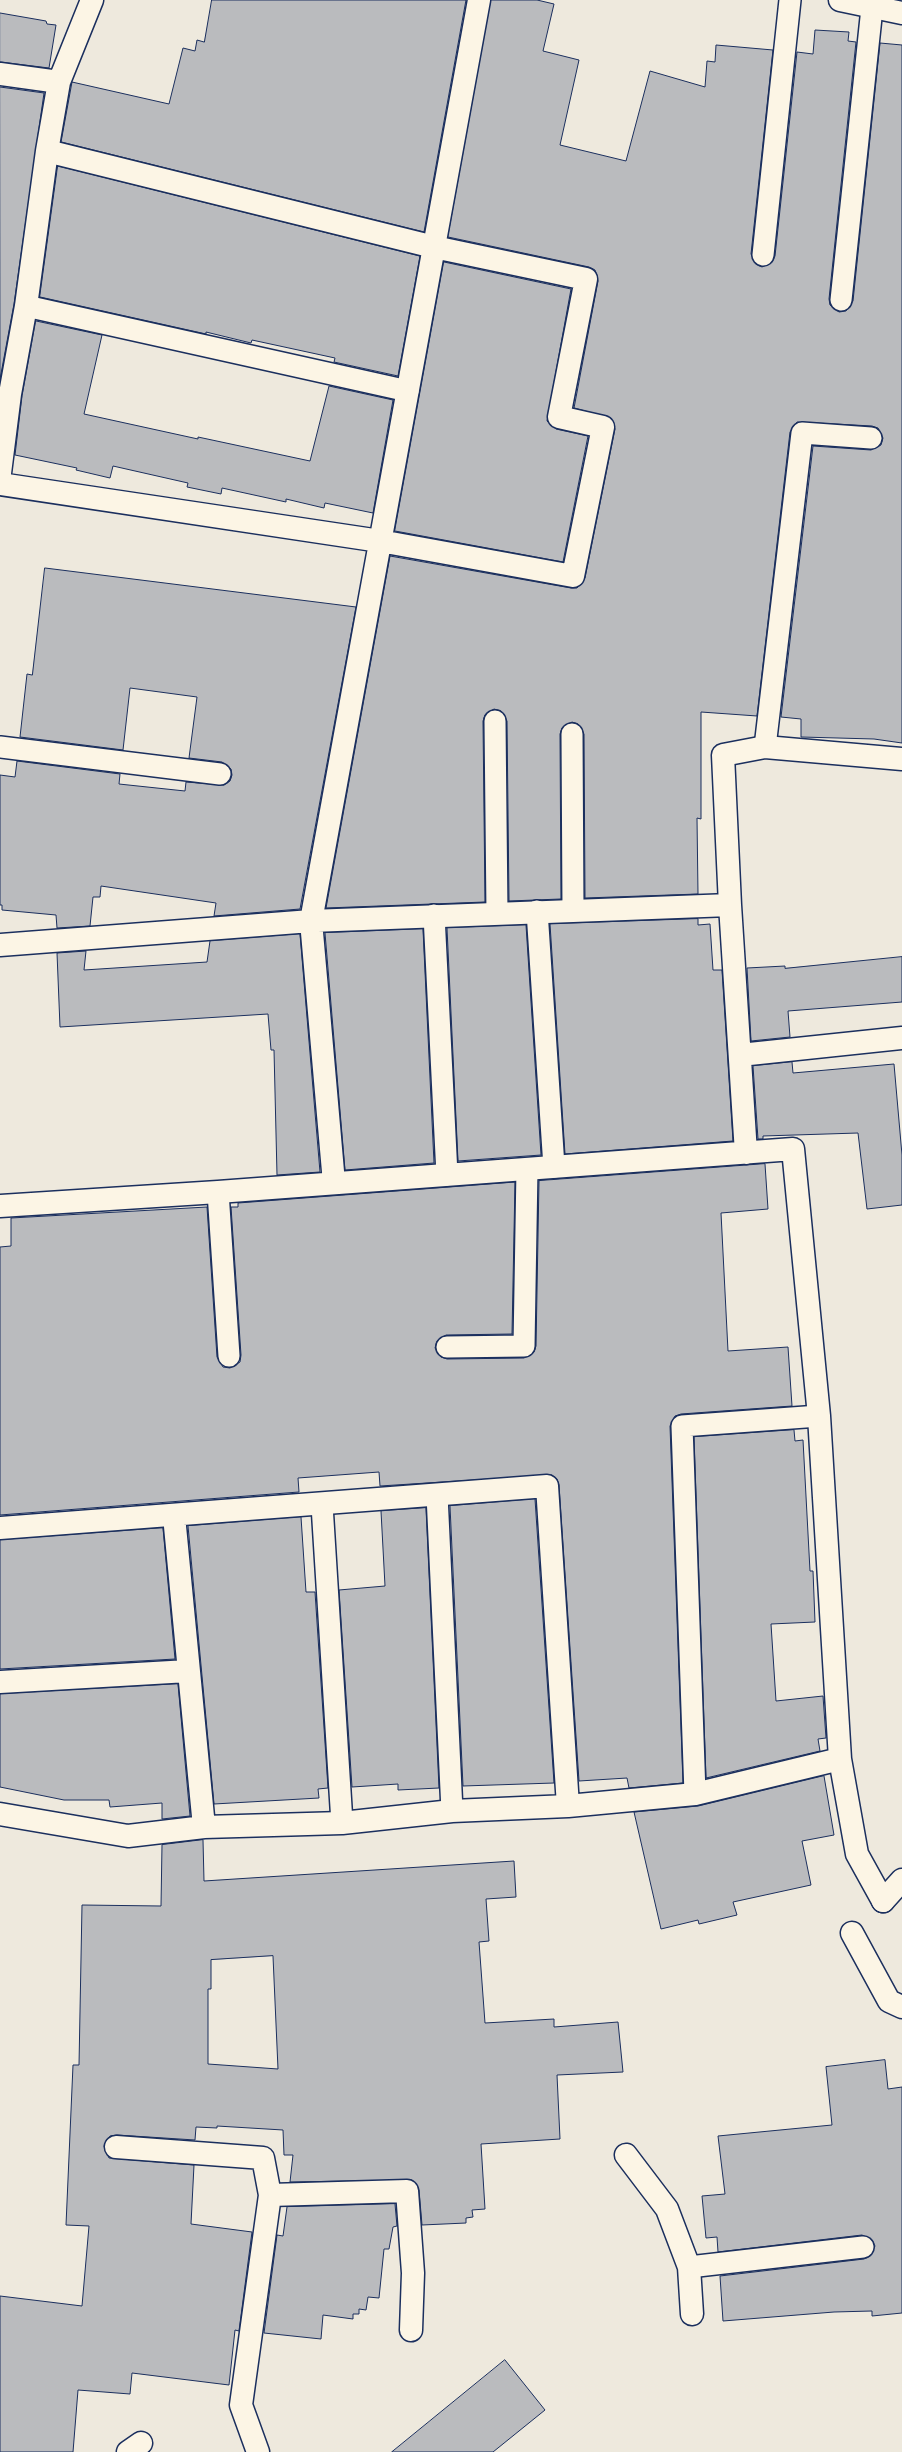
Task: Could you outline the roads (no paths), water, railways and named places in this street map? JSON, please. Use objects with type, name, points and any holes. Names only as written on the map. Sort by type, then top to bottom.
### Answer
[{"type":"street","points":[[0,473],[5,394],[26,306],[47,151],[59,82],[92,0]]},
{"type":"street","points":[[334,1183],[312,921],[479,0]]},
{"type":"street","points":[[840,0],[872,8],[902,13]]},
{"type":"street","points":[[0,74],[59,82]]},
{"type":"street","points":[[0,484],[380,541],[574,576],[603,427],[559,417],[586,279],[434,247],[47,151]]},
{"type":"street","points":[[746,1153],[730,905],[723,755],[765,747],[902,759]]},
{"type":"street","points":[[0,945],[312,921],[537,911],[730,905]]},
{"type":"street","points":[[740,1055],[902,1038]]},
{"type":"street","points":[[0,1206],[218,1192],[793,1149],[819,1416],[840,1759],[857,1854],[883,1900],[902,1880]]},
{"type":"street","points":[[0,1528],[174,1516],[547,1486],[568,1806]]},
{"type":"street","points":[[174,1516],[204,1827]]},
{"type":"street","points":[[0,1682],[188,1671]]},
{"type":"street","points":[[0,1814],[128,1836],[204,1827],[342,1823],[452,1811],[568,1806],[696,1794],[840,1759]]},
{"type":"street","points":[[852,1933],[889,2001],[902,2007]]},
{"type":"street","points":[[116,2147],[263,2158],[270,2195],[241,2405],[258,2452]]},
{"type":"street","points":[[626,2155],[667,2209],[689,2268],[692,2314]]},
{"type":"street","points":[[270,2195],[407,2191],[413,2273],[411,2330]]},
{"type":"lane","points":[[762,255],[790,0]]},
{"type":"lane","points":[[841,300],[872,8]]},
{"type":"lane","points":[[26,306],[408,391]]},
{"type":"lane","points":[[765,747],[802,433],[871,438]]},
{"type":"lane","points":[[495,721],[496,913]]},
{"type":"lane","points":[[572,734],[573,910]]},
{"type":"lane","points":[[0,747],[220,774]]},
{"type":"lane","points":[[537,911],[554,1167]]},
{"type":"lane","points":[[434,915],[447,1175]]},
{"type":"lane","points":[[447,1347],[524,1346],[527,1169]]},
{"type":"lane","points":[[218,1192],[229,1356]]},
{"type":"lane","points":[[696,1794],[682,1426],[819,1416]]},
{"type":"lane","points":[[437,1495],[452,1811]]},
{"type":"lane","points":[[322,1504],[342,1823]]},
{"type":"lane","points":[[689,2268],[863,2247]]}]
